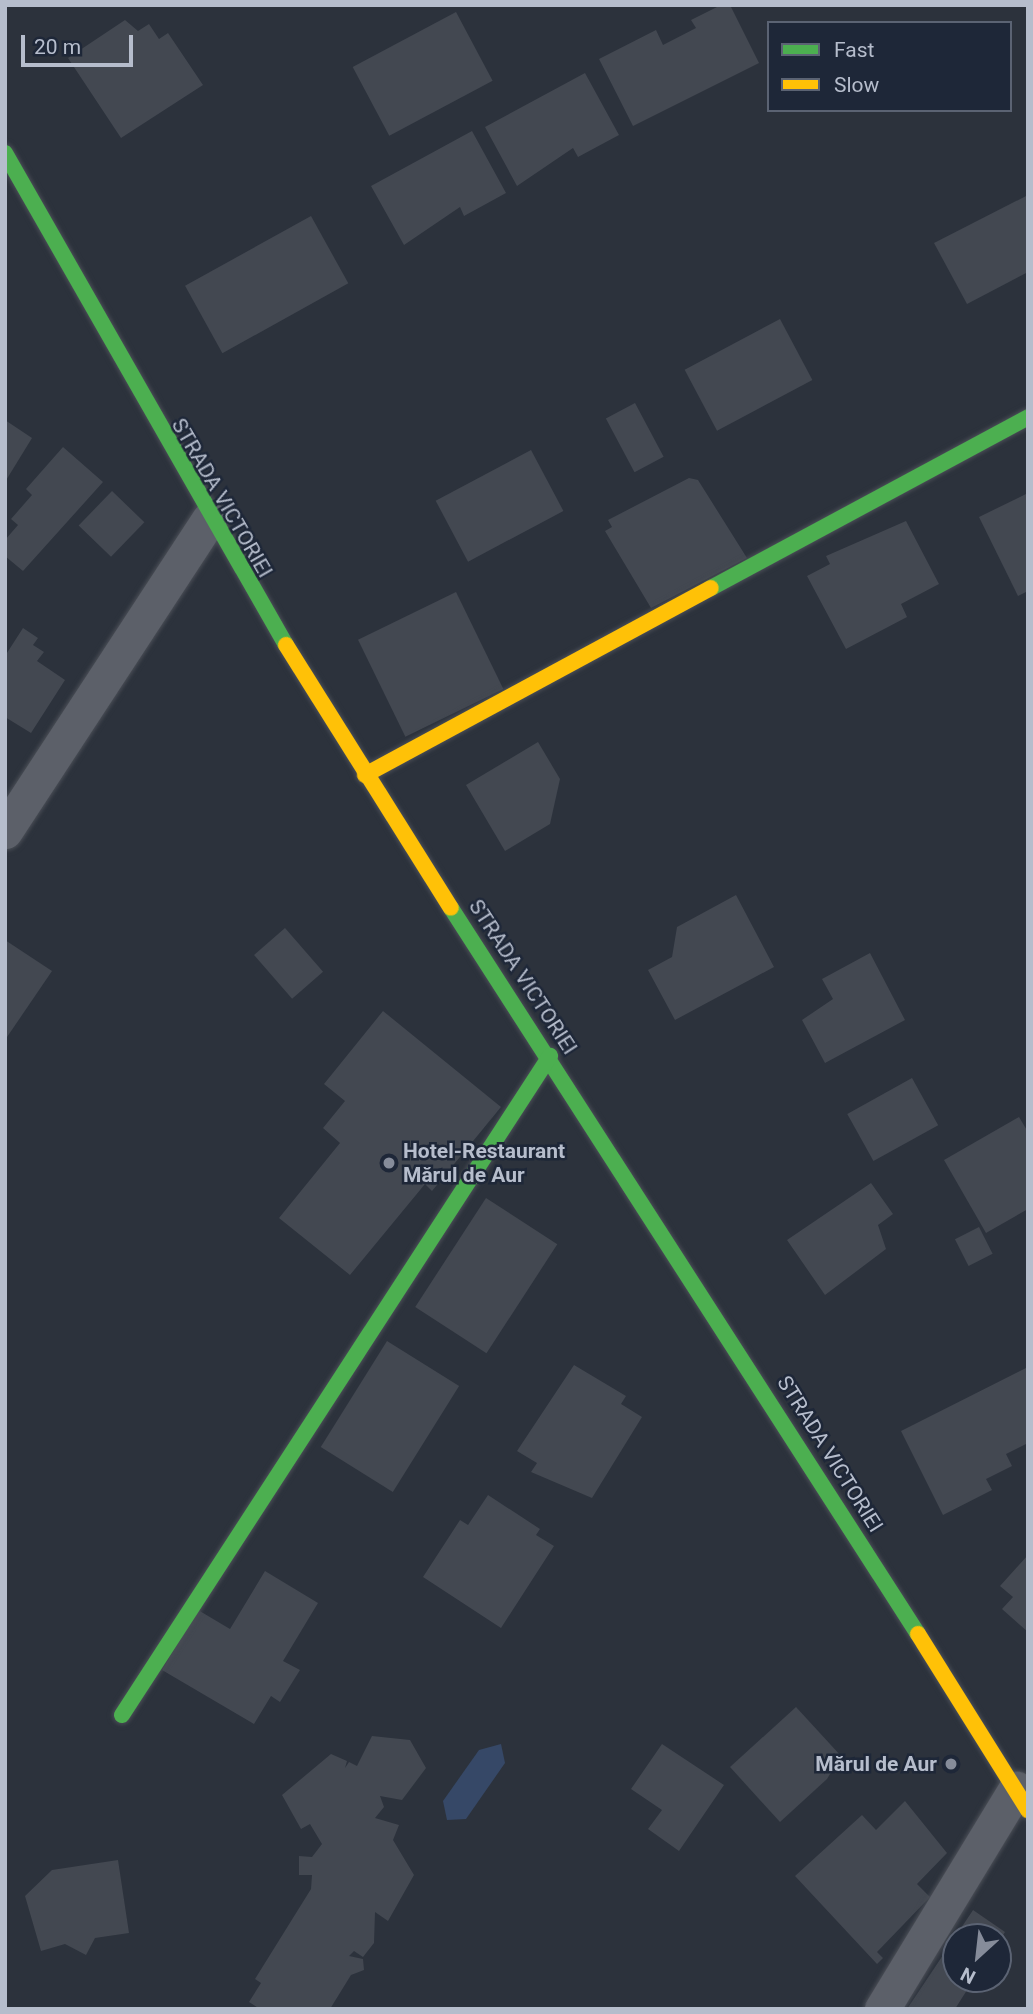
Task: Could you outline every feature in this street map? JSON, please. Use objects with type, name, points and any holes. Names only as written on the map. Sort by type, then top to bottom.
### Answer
[{"type":"street","name":"STRADA VICTORIEI","points":[[5,153],[209,519],[365,775],[550,1056],[1022,1800]]},
{"type":"street","points":[[365,775],[1028,417]]},
{"type":"street","points":[[5,831],[209,519]]},
{"type":"street","points":[[122,1715],[550,1056]]},
{"type":"street","points":[[882,2009],[1022,1800]]},
{"type":"water","points":[[501,1744],[505,1763],[466,1819],[447,1820],[443,1801],[479,1750]]},
{"type":"building","points":[[721,5],[730,5],[759,63],[633,126],[599,59],[656,30],[663,45],[696,28],[691,20]]},
{"type":"building","points":[[456,12],[493,81],[389,136],[353,67]]},
{"type":"building","points":[[125,20],[138,31],[149,24],[159,39],[168,33],[203,85],[121,138],[68,58]]},
{"type":"building","points":[[585,73],[619,135],[578,157],[573,148],[517,186],[485,127]]},
{"type":"building","points":[[472,131],[506,193],[464,216],[460,207],[404,245],[371,186]]},
{"type":"building","points":[[1028,195],[1028,272],[967,304],[934,243]]},
{"type":"building","points":[[311,216],[348,283],[222,353],[185,286]]},
{"type":"building","points":[[780,319],[812,380],[717,431],[685,370]]},
{"type":"building","points":[[635,403],[664,457],[635,472],[606,418]]},
{"type":"building","points":[[5,420],[32,438],[5,482]]},
{"type":"building","points":[[63,447],[103,482],[23,571],[5,556],[5,540],[18,525],[11,519],[32,495],[26,489]]},
{"type":"building","points":[[531,450],[563,511],[468,562],[436,501]]},
{"type":"building","points":[[689,478],[698,480],[747,558],[651,608],[605,531],[612,527],[608,520]]},
{"type":"building","points":[[112,491],[144,522],[111,557],[79,526]]},
{"type":"building","points":[[1028,493],[1028,591],[1018,596],[979,517]]},
{"type":"building","points":[[906,521],[939,584],[901,604],[907,617],[846,649],[807,576],[830,564],[826,556]]},
{"type":"building","points":[[456,592],[503,689],[405,737],[358,640]]},
{"type":"building","points":[[23,628],[38,638],[33,645],[44,652],[37,661],[65,680],[31,733],[5,717],[5,656]]},
{"type":"building","points":[[538,742],[560,779],[550,824],[505,851],[466,785]]},
{"type":"building","points":[[736,895],[774,967],[675,1020],[648,970],[672,957],[677,927]]},
{"type":"building","points":[[285,928],[323,972],[292,999],[254,955]]},
{"type":"building","points":[[5,940],[52,971],[5,1040]]},
{"type":"building","points":[[870,953],[905,1020],[825,1063],[802,1020],[833,999],[822,979]]},
{"type":"building","name":"Hotel-Restaurant Mărul de Aur","points":[[383,1011],[501,1107],[432,1191],[425,1184],[350,1275],[279,1218],[340,1143],[323,1128],[345,1101],[324,1084]]},
{"type":"building","points":[[912,1078],[938,1125],[873,1161],[847,1114]]},
{"type":"building","points":[[1019,1117],[1028,1132],[1028,1209],[986,1233],[944,1160]]},
{"type":"building","points":[[871,1183],[893,1214],[878,1225],[886,1249],[825,1295],[787,1240]]},
{"type":"building","points":[[486,1198],[557,1244],[486,1353],[415,1307]]},
{"type":"building","points":[[979,1227],[993,1254],[969,1266],[955,1239]]},
{"type":"building","points":[[387,1341],[459,1386],[393,1492],[321,1447]]},
{"type":"building","points":[[574,1365],[626,1396],[621,1404],[642,1417],[592,1498],[531,1472],[537,1463],[517,1451]]},
{"type":"building","points":[[1028,1367],[1028,1443],[1006,1454],[1012,1466],[986,1479],[992,1490],[943,1515],[901,1431]]},
{"type":"building","points":[[488,1495],[540,1529],[536,1535],[554,1546],[501,1628],[423,1577],[460,1520],[468,1525]]},
{"type":"building","points":[[1028,1555],[1028,1632],[1002,1609],[1013,1597],[1000,1586]]},
{"type":"building","points":[[265,1571],[318,1603],[283,1661],[300,1670],[280,1702],[271,1696],[254,1724],[162,1670],[198,1610],[230,1629]]},
{"type":"building","points":[[796,1707],[841,1756],[827,1779],[780,1822],[730,1767]]},
{"type":"building","points":[[372,1736],[410,1740],[426,1768],[402,1800],[380,1796],[384,1807],[375,1818],[399,1825],[393,1840],[414,1875],[388,1921],[375,1912],[374,1943],[363,1957],[354,1951],[349,1956],[363,1959],[364,1970],[351,1975],[330,2009],[260,2009],[249,2002],[261,1983],[255,1979],[311,1889],[312,1875],[299,1875],[299,1856],[312,1857],[322,1844],[310,1824],[301,1829],[282,1795],[331,1754],[347,1761],[345,1768],[349,1762],[357,1766]]},
{"type":"building","points":[[662,1744],[724,1785],[679,1851],[648,1829],[662,1810],[631,1789]]},
{"type":"building","points":[[905,1801],[947,1853],[917,1884],[930,1897],[877,1952],[883,1958],[877,1964],[795,1876],[862,1815],[876,1830]]},
{"type":"building","points":[[118,1860],[129,1933],[95,1938],[86,1955],[65,1944],[41,1951],[25,1896],[52,1870]]},
{"type":"building","points":[[973,1910],[992,1923],[964,1923]]},
{"type":"building","points":[[942,1956],[942,1993],[965,1993],[955,2009],[907,2009]]},
{"type":"traffic: fast","points":[[5,153],[286,645]]},
{"type":"traffic: fast","points":[[711,588],[1028,417]]},
{"type":"traffic: fast","points":[[451,908],[918,1634]]},
{"type":"traffic: fast","points":[[122,1715],[550,1056]]},
{"type":"traffic: slow","points":[[365,775],[711,588]]},
{"type":"traffic: slow","points":[[286,645],[451,908]]},
{"type":"traffic: slow","points":[[918,1634],[1028,1810]]},
{"type":"place","name":"Hotel-Restaurant Mărul de Aur","points":[[389,1163]]},
{"type":"place","name":"Mărul de Aur","points":[[951,1764]]}]
